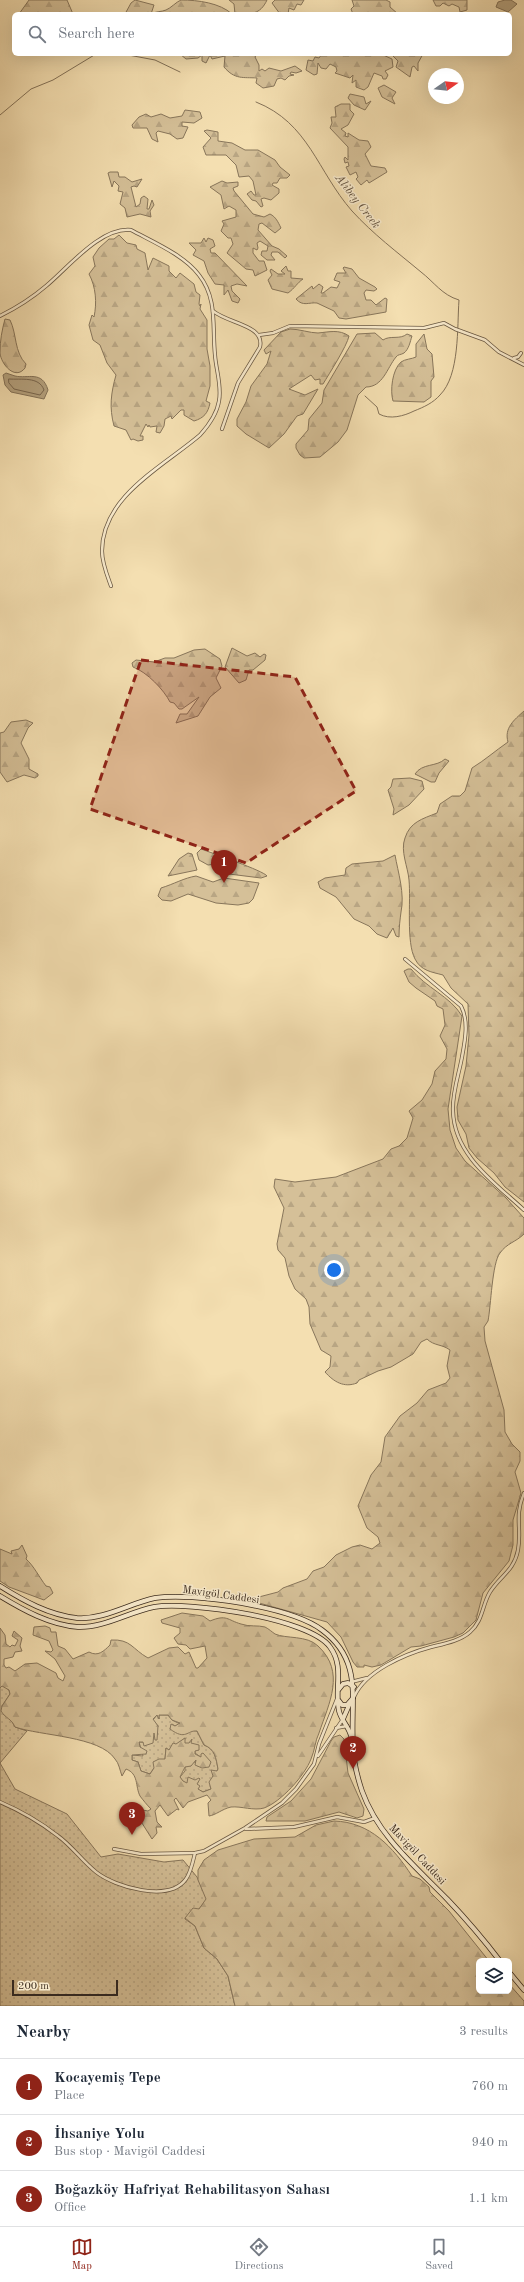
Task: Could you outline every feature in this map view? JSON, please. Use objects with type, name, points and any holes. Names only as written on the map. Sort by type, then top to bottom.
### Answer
[{"type":"main road","name":"Mavigöl Caddesi","points":[[0,1586],[38,1607],[80,1618],[107,1613],[164,1597],[228,1602],[268,1609],[305,1620],[323,1631],[341,1652],[353,1681],[354,1698],[352,1744]]},
{"type":"main road","name":"Mavigöl Caddesi","points":[[0,1596],[38,1616],[79,1627],[106,1622],[142,1610],[164,1606],[228,1611],[267,1618],[304,1629],[329,1646],[336,1656],[338,1667],[339,1711],[347,1726],[358,1778],[375,1818],[394,1844],[479,1934],[498,1958]]},
{"type":"main road","points":[[339,1690],[343,1684],[348,1683],[354,1689]]},
{"type":"main road","points":[[343,1719],[350,1703],[354,1698]]},
{"type":"main road","points":[[339,1701],[344,1705],[350,1703]]},
{"type":"main road","points":[[512,1976],[524,1990]]},
{"type":"street","points":[[0,316],[45,287],[96,242],[109,234],[123,230],[138,234],[192,267],[205,285],[213,311],[214,355],[220,395],[217,410],[208,426],[200,435],[136,487],[116,508],[110,517],[106,525],[102,550],[103,562],[111,586]]},
{"type":"street","points":[[213,311],[222,318],[254,330],[259,335],[260,347],[233,394],[222,429]]},
{"type":"street","points":[[259,335],[273,333],[290,326],[311,324],[424,328],[444,323],[462,332],[485,340],[493,348],[524,365]]},
{"type":"street","points":[[512,358],[518,357],[521,352]]},
{"type":"street","points":[[405,959],[461,1006],[465,1016],[465,1033],[453,1100],[456,1130],[467,1154],[524,1210]]},
{"type":"street","points":[[354,1698],[361,1684],[399,1658],[459,1639],[475,1627],[481,1617],[490,1593],[507,1574],[517,1555],[518,1513],[524,1493]]},
{"type":"street","points":[[348,1683],[368,1678]]},
{"type":"street","points":[[317,1758],[319,1744],[339,1695]]},
{"type":"street","points":[[114,1849],[142,1854],[195,1853],[204,1851],[245,1828],[288,1798],[306,1779],[317,1758],[343,1719]]},
{"type":"street","points":[[336,1728],[347,1726]]},
{"type":"street","points":[[0,1802],[33,1818],[53,1832],[97,1873],[122,1887],[148,1891],[178,1886],[189,1874],[195,1853]]},
{"type":"street","points":[[245,1828],[294,1827],[337,1817],[364,1822],[375,1818]]},
{"type":"highlighted area","points":[[141,660],[295,677],[356,791],[246,863],[90,809]]},
{"type":"green space","points":[[29,0],[67,0],[72,12],[20,12]]},
{"type":"green space","points":[[135,0],[154,5],[152,12],[126,12],[131,3]]},
{"type":"green space","points":[[181,0],[208,3],[230,12],[155,12],[166,10]]},
{"type":"green space","points":[[229,0],[267,0],[261,9],[256,12],[235,12],[234,4]]},
{"type":"green space","points":[[275,0],[304,0],[301,5],[297,4],[294,10],[289,8],[288,12],[279,12],[272,3]]},
{"type":"green space","points":[[352,0],[386,0],[390,2],[390,7],[396,12],[352,12],[351,9],[354,6]]},
{"type":"green space","points":[[433,0],[467,0],[467,10],[460,12],[459,7],[452,4],[449,6],[443,3],[440,6],[436,6]]},
{"type":"green space","points":[[182,56],[201,56],[198,58],[186,59]]},
{"type":"green space","points":[[202,56],[210,56],[206,63],[202,61]]},
{"type":"green space","points":[[210,56],[225,56],[212,59]]},
{"type":"green space","points":[[225,56],[256,56],[259,65],[259,71],[262,69],[265,71],[269,68],[281,71],[295,66],[302,71],[296,73],[291,72],[290,74],[294,75],[289,76],[285,80],[281,78],[277,79],[274,86],[263,88],[256,83],[257,78],[236,76],[224,67]]},
{"type":"green space","points":[[320,56],[385,56],[392,59],[393,67],[385,71],[388,75],[386,79],[383,79],[382,76],[374,73],[368,87],[364,90],[356,87],[356,80],[352,83],[353,75],[350,78],[335,73],[337,71],[336,67],[330,64],[326,69],[321,68],[318,63],[317,74],[314,75],[306,70],[308,60],[313,61],[315,57],[319,58]]},
{"type":"green space","points":[[393,56],[422,56],[418,63],[418,71],[414,66],[412,67],[410,77],[396,67],[398,61]]},
{"type":"green space","points":[[384,85],[396,92],[392,98],[395,104],[382,97],[378,88]]},
{"type":"green space","points":[[350,94],[364,97],[366,104],[371,101],[365,110],[354,105],[348,98]]},
{"type":"green space","points":[[341,104],[350,104],[350,110],[354,114],[348,125],[341,129],[346,133],[345,136],[348,137],[348,133],[359,140],[368,141],[371,147],[365,154],[371,166],[385,168],[387,172],[369,183],[367,180],[361,185],[356,179],[358,177],[356,172],[350,175],[346,167],[349,166],[348,162],[345,163],[344,159],[345,157],[348,160],[348,147],[330,128],[332,123],[331,117],[336,117],[335,107]]},
{"type":"green space","points":[[185,110],[200,112],[202,118],[194,123],[182,122],[182,126],[188,127],[183,138],[177,139],[170,134],[158,131],[156,133],[158,142],[152,139],[147,128],[133,128],[132,125],[139,117],[146,114],[151,117],[161,114],[170,118],[182,116]]},
{"type":"green space","points":[[207,130],[218,132],[218,141],[232,143],[245,150],[258,150],[275,160],[280,167],[290,175],[287,178],[280,178],[277,183],[273,183],[272,185],[279,189],[279,193],[271,200],[264,198],[261,199],[263,206],[261,207],[256,201],[252,200],[247,194],[251,191],[254,195],[256,195],[253,181],[249,176],[239,177],[236,165],[226,155],[206,155],[203,147],[211,138],[204,131]]},
{"type":"green space","points":[[118,172],[119,177],[125,177],[132,182],[142,179],[137,187],[131,187],[136,207],[140,204],[141,198],[144,196],[148,199],[147,209],[149,209],[152,200],[154,205],[150,211],[151,217],[140,214],[127,217],[125,208],[120,204],[123,192],[118,191],[119,186],[114,181],[112,187],[108,173]]},
{"type":"green space","points":[[222,181],[227,183],[238,182],[238,186],[233,188],[234,191],[253,214],[264,217],[270,214],[272,215],[281,228],[275,233],[262,223],[259,224],[258,230],[272,246],[279,249],[287,256],[285,258],[278,252],[272,252],[271,255],[275,260],[267,260],[261,255],[262,251],[267,251],[268,246],[260,241],[257,243],[257,250],[253,248],[253,253],[259,261],[264,261],[267,270],[255,276],[253,270],[246,269],[227,253],[233,244],[231,238],[228,238],[221,231],[224,224],[222,221],[236,217],[236,210],[229,206],[224,209],[221,195],[210,187]]},
{"type":"green space","points":[[119,235],[127,243],[136,245],[137,249],[145,253],[148,270],[153,258],[169,266],[169,271],[176,278],[180,273],[194,284],[196,292],[200,295],[200,309],[207,320],[207,349],[210,366],[210,386],[206,401],[210,403],[207,412],[203,417],[194,421],[184,415],[184,410],[181,410],[172,419],[171,416],[165,419],[164,426],[160,433],[156,432],[157,426],[150,427],[149,425],[148,427],[146,424],[140,436],[143,436],[143,440],[138,441],[133,439],[131,440],[126,430],[114,426],[111,400],[116,375],[107,363],[100,345],[93,340],[89,325],[92,315],[94,317],[95,306],[95,295],[89,274],[95,266],[93,257],[99,248],[109,239],[114,239]]},
{"type":"green space","points":[[204,238],[206,242],[208,238],[213,240],[215,246],[210,249],[211,253],[215,253],[247,286],[237,284],[231,286],[232,291],[240,299],[238,303],[232,301],[228,290],[224,295],[224,285],[215,284],[208,273],[204,261],[193,255],[196,250],[189,243],[201,243]]},
{"type":"green space","points":[[286,266],[288,271],[291,271],[291,278],[303,279],[288,293],[272,289],[268,280],[272,275],[270,271],[271,269],[278,274],[285,274],[281,271]]},
{"type":"green space","points":[[343,268],[352,269],[359,278],[377,289],[374,291],[366,290],[364,293],[366,300],[371,300],[376,305],[385,298],[387,299],[386,312],[346,319],[339,318],[334,311],[317,303],[304,304],[296,299],[312,286],[313,289],[319,284],[323,287],[321,293],[331,287],[337,288],[340,282],[334,280],[337,273],[346,273]]},
{"type":"green space","points":[[5,319],[10,320],[19,354],[26,364],[25,368],[21,372],[17,373],[9,370],[1,357],[1,339]]},
{"type":"green space","points":[[290,329],[315,333],[341,332],[349,336],[348,341],[323,384],[320,384],[320,379],[315,380],[311,375],[289,389],[305,395],[318,389],[303,414],[297,416],[284,434],[269,448],[246,434],[237,426],[237,419],[246,402],[251,386],[267,364],[271,351],[266,354],[264,350],[281,332]]},
{"type":"green space","points":[[375,333],[383,340],[401,337],[407,334],[412,336],[407,350],[397,356],[381,380],[377,384],[366,387],[358,395],[347,430],[338,442],[320,457],[304,458],[300,455],[296,448],[296,444],[308,430],[309,419],[322,403],[324,390],[357,334]]},
{"type":"green space","points":[[424,334],[427,349],[432,354],[434,377],[431,381],[431,397],[424,402],[393,401],[392,386],[396,370],[404,360],[416,357],[416,344]]},
{"type":"green space","points":[[232,648],[247,656],[255,653],[260,657],[264,654],[266,655],[265,660],[253,670],[249,670],[246,680],[239,683],[225,667]]},
{"type":"green space","points":[[205,649],[220,659],[222,666],[216,678],[221,688],[210,697],[198,716],[176,723],[180,714],[187,714],[199,697],[182,709],[179,709],[174,703],[170,702],[164,692],[154,682],[144,673],[133,667],[132,663],[136,660],[154,662],[165,658],[174,658],[194,650]]},
{"type":"green space","points":[[524,711],[524,1202],[505,1187],[494,1173],[477,1158],[469,1148],[466,1134],[458,1120],[457,1107],[466,1066],[469,1035],[468,1004],[451,988],[443,975],[431,972],[420,966],[412,952],[409,921],[409,880],[403,848],[407,833],[413,825],[422,819],[437,813],[440,804],[452,796],[460,796],[465,791],[472,768],[508,742],[507,733],[509,728],[513,721]]},
{"type":"green space","points":[[26,720],[33,723],[28,728],[21,743],[29,759],[29,769],[38,774],[38,776],[35,778],[24,775],[7,782],[0,772],[0,733],[4,732],[11,722]]},
{"type":"green space","points":[[445,759],[449,761],[439,773],[435,782],[431,782],[415,774],[422,768]]},
{"type":"green space","points":[[410,778],[422,781],[424,789],[409,805],[393,815],[394,809],[388,790],[391,787],[393,779]]},
{"type":"green space","points":[[201,849],[248,866],[267,876],[261,878],[221,873],[217,864],[208,865],[199,860],[197,853]]},
{"type":"green space","points":[[188,853],[192,854],[197,870],[168,876],[179,859]]},
{"type":"green space","points":[[395,855],[401,883],[402,898],[399,937],[396,936],[393,928],[387,938],[377,934],[369,926],[354,919],[336,897],[320,888],[318,882],[325,878],[345,875],[346,868],[352,864],[383,861]]},
{"type":"green space","points":[[196,876],[213,882],[224,878],[259,883],[253,899],[249,903],[238,905],[216,903],[188,894],[171,901],[162,900],[158,896],[161,888]]},
{"type":"green space","points":[[411,969],[424,982],[445,997],[462,1016],[448,1109],[450,1130],[456,1148],[465,1161],[506,1198],[524,1218],[524,1234],[506,1247],[497,1258],[493,1275],[488,1321],[484,1327],[485,1341],[504,1410],[505,1432],[512,1444],[520,1452],[520,1461],[515,1472],[521,1493],[513,1520],[513,1545],[509,1561],[483,1593],[476,1620],[463,1633],[454,1637],[421,1646],[411,1647],[381,1665],[372,1667],[364,1665],[364,1667],[357,1667],[341,1637],[327,1622],[234,1596],[238,1594],[255,1598],[278,1592],[283,1588],[307,1579],[313,1571],[324,1567],[336,1555],[352,1547],[360,1545],[372,1549],[380,1543],[378,1537],[367,1528],[358,1506],[371,1475],[381,1462],[385,1437],[400,1416],[417,1403],[428,1390],[446,1383],[450,1378],[447,1366],[450,1350],[432,1343],[427,1339],[421,1342],[413,1354],[391,1367],[359,1380],[357,1383],[348,1385],[332,1379],[325,1372],[330,1367],[331,1356],[321,1350],[310,1324],[309,1307],[306,1299],[295,1289],[289,1276],[285,1258],[278,1250],[277,1244],[284,1208],[274,1187],[275,1179],[295,1182],[336,1177],[383,1159],[391,1149],[399,1146],[407,1138],[413,1118],[409,1111],[422,1100],[432,1084],[435,1071],[446,1059],[447,1049],[440,1036],[445,1025],[443,1009],[437,1006],[435,1001],[409,982],[404,971]]},
{"type":"green space","points":[[22,1545],[27,1556],[26,1559],[46,1586],[50,1587],[53,1593],[44,1600],[9,1587],[0,1581],[0,1549],[12,1554],[11,1551],[19,1549]]},
{"type":"green space","points":[[182,1613],[203,1616],[210,1621],[220,1618],[227,1618],[244,1625],[265,1627],[280,1636],[308,1640],[318,1646],[326,1656],[331,1666],[333,1688],[311,1759],[304,1773],[278,1800],[271,1805],[260,1809],[231,1807],[209,1816],[208,1803],[211,1800],[207,1795],[188,1802],[183,1808],[176,1798],[174,1800],[179,1810],[177,1809],[168,1816],[160,1805],[155,1811],[157,1822],[162,1827],[156,1827],[157,1833],[152,1839],[135,1812],[137,1809],[148,1811],[151,1809],[138,1792],[135,1777],[126,1769],[122,1776],[116,1761],[107,1751],[84,1741],[15,1727],[3,1714],[1,1711],[2,1706],[10,1694],[9,1690],[2,1686],[0,1688],[0,1628],[5,1635],[6,1644],[10,1647],[12,1645],[15,1646],[18,1640],[12,1636],[14,1631],[22,1638],[20,1646],[22,1651],[15,1652],[13,1657],[4,1659],[4,1665],[6,1668],[9,1667],[15,1671],[25,1664],[37,1663],[56,1673],[58,1678],[63,1681],[65,1676],[55,1659],[45,1651],[51,1652],[53,1650],[49,1641],[33,1635],[34,1627],[45,1626],[50,1628],[51,1632],[56,1632],[58,1646],[65,1649],[73,1659],[89,1652],[95,1654],[101,1653],[110,1645],[111,1640],[118,1640],[131,1645],[148,1658],[169,1648],[178,1647],[185,1654],[189,1652],[196,1668],[198,1668],[207,1658],[205,1646],[190,1649],[186,1645],[178,1644],[174,1638],[180,1633],[180,1628],[162,1623],[161,1620]],"holes":[[[157,1715],[159,1719],[159,1715],[168,1715],[172,1720],[180,1723],[175,1726],[171,1724],[170,1729],[183,1735],[197,1731],[204,1745],[213,1751],[218,1769],[217,1771],[211,1770],[213,1776],[209,1782],[211,1789],[203,1792],[198,1789],[200,1786],[197,1784],[200,1779],[199,1778],[195,1780],[188,1777],[187,1783],[180,1777],[185,1767],[191,1766],[196,1760],[195,1765],[202,1768],[209,1767],[211,1762],[203,1753],[201,1754],[201,1757],[195,1754],[195,1751],[199,1750],[199,1745],[191,1743],[192,1739],[189,1743],[185,1743],[185,1738],[176,1744],[173,1743],[169,1750],[166,1748],[165,1759],[159,1759],[153,1762],[154,1768],[150,1774],[141,1771],[138,1762],[132,1760],[132,1755],[146,1754],[147,1751],[140,1747],[139,1742],[143,1742],[144,1746],[153,1743],[154,1733],[155,1740],[157,1740],[158,1726],[153,1719]]]},
{"type":"green space","points":[[2,1685],[9,1690],[10,1694],[2,1706],[4,1715],[11,1719],[15,1727],[27,1731],[0,1763],[0,1688]]},
{"type":"green space","points":[[157,1715],[159,1719],[159,1715],[168,1715],[172,1720],[180,1724],[175,1726],[172,1724],[170,1729],[197,1731],[204,1745],[213,1751],[218,1769],[213,1776],[211,1789],[203,1792],[182,1781],[180,1777],[185,1771],[185,1767],[202,1758],[195,1753],[195,1746],[184,1743],[185,1738],[169,1750],[166,1748],[165,1759],[154,1768],[150,1774],[141,1771],[138,1762],[132,1760],[132,1755],[143,1756],[139,1742],[143,1742],[154,1733],[155,1735],[158,1726],[153,1720]]},
{"type":"green space","points":[[340,1735],[344,1739],[348,1773],[364,1809],[363,1816],[357,1818],[339,1812],[305,1821],[266,1821],[267,1817],[291,1801],[311,1779],[331,1741],[334,1737]]},
{"type":"green space","points":[[0,1763],[15,1789],[67,1814],[101,1857],[118,1854],[164,1862],[183,1860],[197,1877],[207,1899],[199,1909],[185,1919],[195,1926],[204,1948],[217,1959],[228,1976],[235,2006],[0,2006]]},
{"type":"green space","points":[[334,1821],[347,1822],[369,1831],[379,1838],[397,1855],[412,1876],[420,1879],[429,1887],[430,1892],[449,1911],[487,1958],[476,1958],[476,1994],[512,1994],[512,1987],[524,2001],[524,2006],[235,2006],[228,1976],[217,1959],[204,1948],[195,1926],[185,1918],[193,1908],[199,1909],[206,1899],[198,1880],[198,1870],[204,1860],[218,1850],[254,1839],[295,1837],[316,1825]]},
{"type":"water","points":[[511,0],[517,4],[508,12],[496,7],[498,2]]},
{"type":"water","points":[[6,373],[20,377],[34,377],[42,380],[48,390],[44,399],[11,392],[5,385],[3,375]]},
{"type":"waterway","points":[[0,115],[31,89],[53,80],[93,56]]},
{"type":"waterway","points":[[134,56],[155,60],[180,72]]},
{"type":"waterway","name":"Alibey Creek","points":[[256,102],[274,111],[288,122],[300,135],[311,149],[340,196],[360,219],[443,292],[459,300],[454,363],[451,376],[440,395],[428,404],[410,413],[392,417],[379,414],[377,407],[365,396]]},
{"type":"place","name":"Kocayemiş Tepe","points":[[224,883]]},
{"type":"place","name":"İhsaniye Yolu","points":[[353,1769]]},
{"type":"place","name":"Boğazköy Hafriyat Rehabilitasyon Sahası","points":[[132,1835]]}]
